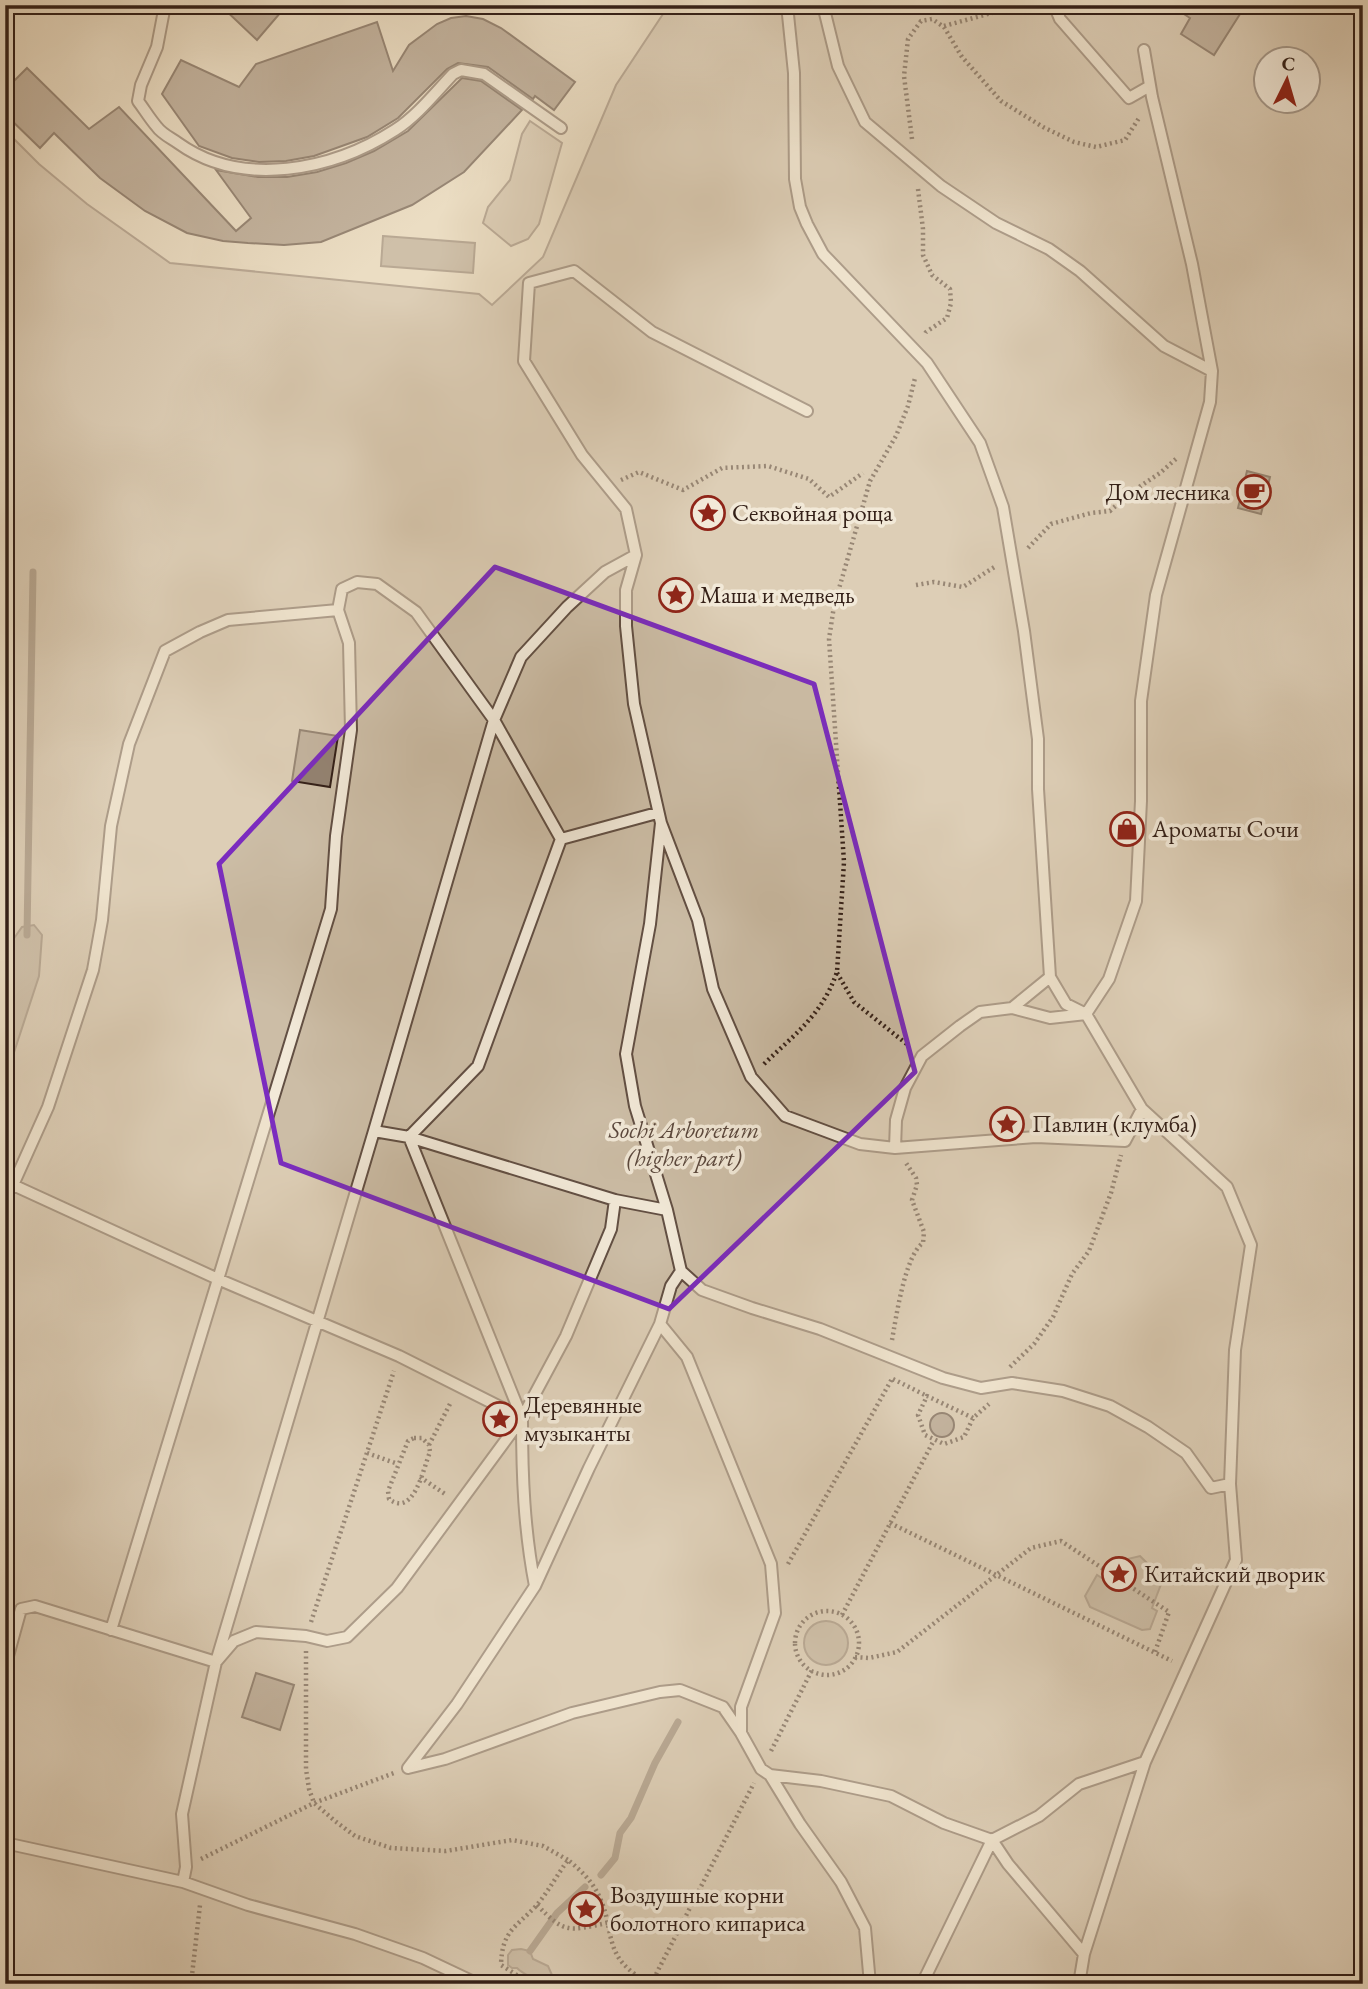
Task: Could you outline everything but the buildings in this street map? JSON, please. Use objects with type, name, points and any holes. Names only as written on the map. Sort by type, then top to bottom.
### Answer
[{"type":"lane","points":[[165,5],[157,47],[141,85],[138,101],[158,129],[190,152],[229,166],[273,170],[316,165],[363,148],[398,128],[453,74],[461,70],[484,74],[561,128]]},
{"type":"lane","points":[[788,5],[794,73],[795,179],[800,207],[823,254],[928,363],[980,443],[1003,507],[1013,557],[1038,739],[1038,789],[1051,977],[1066,1003],[1086,1014],[1142,1109],[1227,1187],[1251,1245],[1235,1350],[1230,1484],[1236,1560],[1145,1762],[1084,1954],[1079,1984]]},
{"type":"lane","points":[[823,5],[838,66],[865,122],[942,186],[996,223],[1049,249],[1080,271],[1164,345],[1212,371]]},
{"type":"lane","points":[[1055,5],[1060,19],[1129,98],[1151,91]]},
{"type":"lane","points":[[1086,1014],[1109,979],[1136,901],[1142,801],[1141,701],[1150,635],[1156,595],[1210,402],[1212,371],[1192,264],[1143,50]]},
{"type":"lane","points":[[807,411],[652,332],[574,271],[528,283],[524,361],[582,455],[626,509],[636,555],[626,590],[626,626],[634,704],[659,818],[698,920],[713,989],[751,1077],[785,1116],[860,1144],[895,1148],[1036,1137],[1125,1141],[1142,1109]]},
{"type":"lane","points":[[183,1882],[186,1867],[182,1814],[216,1662],[494,720],[521,656],[567,607],[605,572],[636,555]]},
{"type":"lane","points":[[111,1630],[220,1280],[331,909],[336,836],[352,730],[349,643],[338,610],[342,589],[357,582],[377,584],[416,612],[494,720],[561,839],[478,1066],[409,1137]]},
{"type":"lane","points":[[5,1196],[13,1185],[48,1107],[93,970],[102,920],[111,826],[129,744],[165,651],[228,620],[338,610]]},
{"type":"lane","points":[[561,839],[659,818]]},
{"type":"lane","points":[[659,818],[650,923],[626,1054],[635,1106],[667,1210],[681,1271],[702,1290],[820,1329],[943,1378],[981,1388],[1013,1383],[1063,1391],[1110,1406],[1148,1427],[1186,1453],[1211,1488],[1230,1484]]},
{"type":"lane","points":[[1012,1008],[1051,977]]},
{"type":"lane","points":[[895,1148],[897,1120],[905,1088],[922,1056],[980,1012],[1012,1008],[1051,1018],[1086,1014]]},
{"type":"lane","points":[[374,1130],[409,1137],[615,1200],[667,1210]]},
{"type":"lane","points":[[409,1137],[522,1418],[526,1538],[535,1586]]},
{"type":"lane","points":[[13,1185],[220,1280],[399,1356],[522,1418]]},
{"type":"lane","points":[[216,1662],[234,1641],[256,1632],[306,1636],[327,1641],[347,1637],[397,1588],[522,1418],[566,1336],[611,1228],[615,1200]]},
{"type":"lane","points":[[408,1768],[457,1704],[535,1586],[660,1324],[671,1286],[681,1271]]},
{"type":"lane","points":[[660,1324],[687,1357],[771,1564],[775,1612],[741,1707],[741,1733]]},
{"type":"lane","points":[[5,1667],[21,1609],[34,1606],[216,1662]]},
{"type":"lane","points":[[408,1768],[445,1759],[572,1713],[660,1692],[680,1690],[723,1707],[841,1882],[865,1928],[870,1984]]},
{"type":"lane","points":[[922,1984],[992,1840],[1039,1816],[1079,1784],[1145,1762]]},
{"type":"lane","points":[[766,1772],[891,1796],[944,1823],[992,1840],[1008,1864],[1084,1954]]},
{"type":"lane","points":[[5,1843],[183,1882],[247,1905],[355,1934],[423,1958],[478,1984]]},
{"type":"path","points":[[944,26],[1021,5]]},
{"type":"path","points":[[751,1077],[816,1014],[831,989],[837,972],[844,862],[830,639],[834,606],[870,481],[896,436],[908,406],[915,380],[916,352],[926,332],[947,318],[951,303],[950,289],[933,275],[923,255],[923,229],[904,76],[908,39],[921,21],[932,19],[944,26],[962,57],[1001,101],[1043,127],[1074,142],[1096,147],[1125,140],[1151,91]]},
{"type":"path","points":[[916,585],[934,582],[963,587],[1034,544],[1051,524],[1091,513],[1110,511],[1178,457]]},
{"type":"path","points":[[608,486],[639,472],[682,490],[722,468],[768,466],[809,479],[829,497],[863,472]]},
{"type":"path","points":[[837,972],[854,1002],[922,1056]]},
{"type":"path","points":[[981,1388],[1034,1344],[1053,1317],[1072,1274],[1090,1251],[1111,1193],[1125,1141]]},
{"type":"path","points":[[774,1589],[893,1379],[889,1355],[907,1275],[915,1248],[923,1244],[924,1232],[912,1200],[917,1185],[916,1178],[895,1148]]},
{"type":"path","points":[[399,1356],[306,1636],[306,1769],[314,1803],[355,1836],[391,1848],[446,1852],[512,1840],[543,1846],[584,1873],[603,1904],[610,1937],[621,1961],[649,1984],[766,1772],[812,1670]]},
{"type":"path","points":[[893,1379],[973,1418],[964,1437],[944,1444],[925,1435],[918,1415],[927,1396]]},
{"type":"path","points":[[429,1445],[422,1438],[408,1441],[388,1491],[395,1504],[403,1505],[411,1500],[430,1452],[429,1445],[459,1386]]},
{"type":"path","points":[[842,1615],[934,1440]]},
{"type":"path","points":[[367,1454],[398,1464]]},
{"type":"path","points":[[420,1477],[458,1504]]},
{"type":"path","points":[[890,1523],[1186,1667]]},
{"type":"path","points":[[855,1657],[869,1658],[897,1653],[1031,1548],[1061,1541],[1170,1612],[1155,1652]]},
{"type":"path","points":[[830,1611],[842,1615],[851,1622],[857,1633],[855,1657],[847,1667],[836,1673],[824,1674],[812,1670],[802,1663],[796,1652],[795,1639],[799,1627],[806,1618],[817,1612],[830,1611]]},
{"type":"path","points":[[186,1867],[314,1803],[408,1768]]},
{"type":"path","points":[[531,1984],[501,1965],[504,1942],[514,1924],[537,1905],[568,1860]]},
{"type":"path","points":[[191,1984],[202,1890]]},
{"type":"path","points":[[537,1905],[558,1925],[573,1930],[607,1923]]},
{"type":"highlighted area","points":[[495,567],[814,684],[915,1072],[669,1309],[281,1163],[219,864]]},
{"type":"green space","name":"Sochi Arboretum (higher part)","points":[[669,5],[946,5],[950,9],[954,5],[1363,5],[1363,1984],[5,1984],[5,130],[39,164],[87,204],[170,263],[479,294],[492,305],[543,257],[616,85]]},
{"type":"green space","points":[[530,121],[562,143],[539,224],[528,239],[511,246],[483,223],[488,207],[510,180],[522,134]]},
{"type":"shaded area","points":[[383,236],[475,243],[473,273],[381,266]]},
{"type":"shaded area","points":[[34,925],[42,935],[39,976],[5,1080],[5,951],[22,927]]},
{"type":"shaded area","points":[[1140,1556],[1163,1579],[1152,1608],[1157,1611],[1150,1629],[1142,1630],[1090,1607],[1085,1596],[1097,1575],[1102,1578],[1114,1571],[1115,1562]]},
{"type":"shaded area","points":[[826,1621],[835,1622],[842,1627],[847,1634],[847,1652],[842,1659],[835,1664],[826,1665],[817,1664],[810,1659],[805,1652],[804,1643],[805,1634],[810,1627],[817,1622]]},
{"type":"shaded area","points":[[512,1950],[530,1951],[533,1959],[548,1966],[556,1984],[540,1984],[508,1965],[508,1955]]},
{"type":"waterway","points":[[27,935],[33,572]]},
{"type":"waterway","points":[[601,1875],[615,1858],[620,1833],[631,1818],[655,1763],[678,1722]]},
{"type":"waterway","points":[[530,1951],[557,1913],[585,1887]]},
{"type":"place","name":"Дом лесника","points":[[1254,492]]},
{"type":"place","name":"Секвойная роща","points":[[708,513]]},
{"type":"place","name":"Маша и медведь","points":[[676,595]]},
{"type":"place","name":"Ароматы Сочи","points":[[1127,829]]},
{"type":"place","name":"Павлин (клумба)","points":[[1007,1124]]},
{"type":"place","name":"Деревянные музыканты","points":[[500,1419]]},
{"type":"place","name":"Китайский дворик","points":[[1119,1574]]},
{"type":"place","name":"Воздушные корни болотного кипариса","points":[[586,1909]]}]
